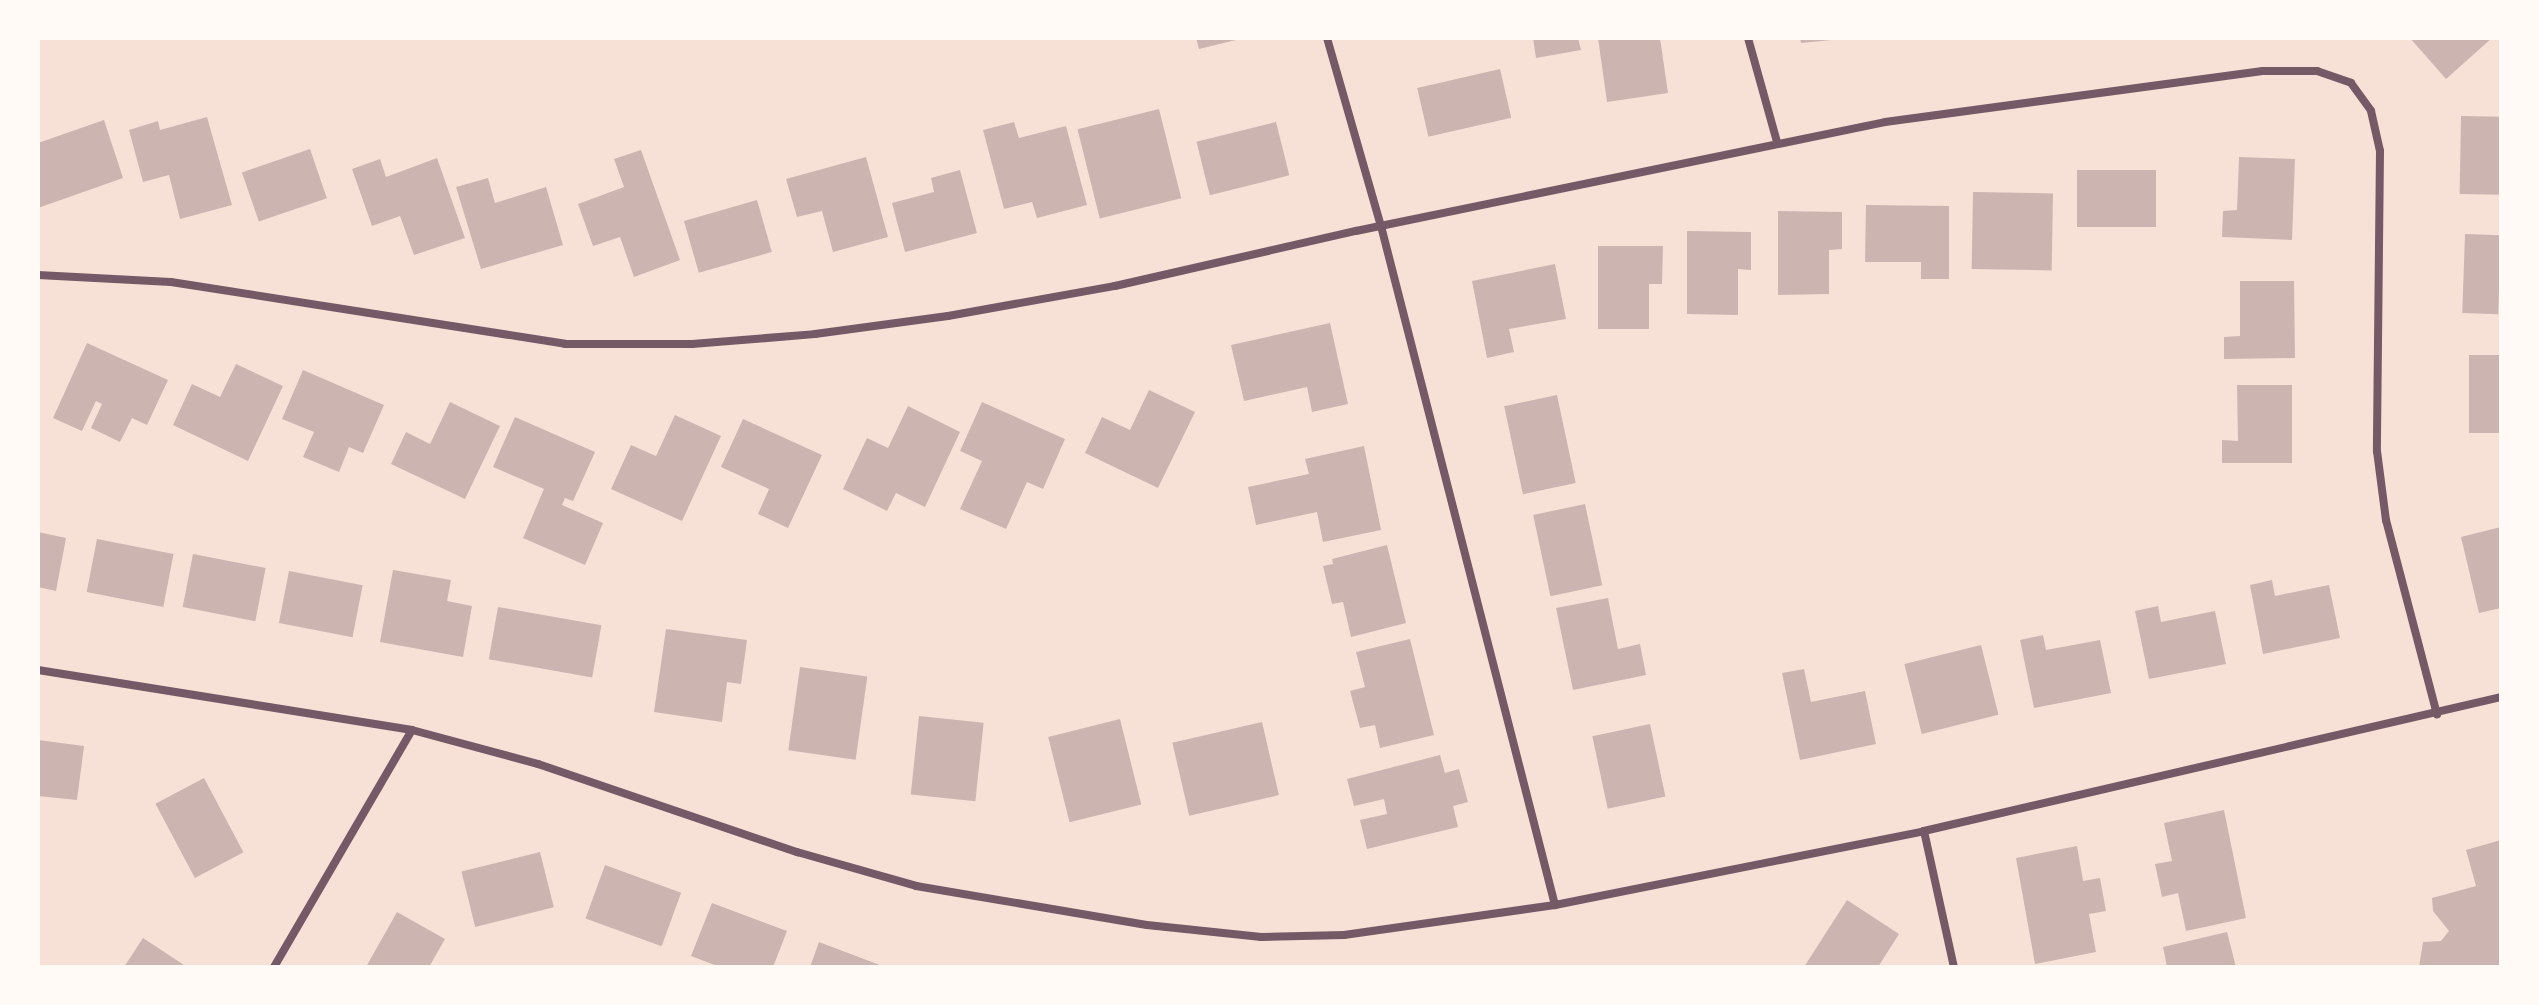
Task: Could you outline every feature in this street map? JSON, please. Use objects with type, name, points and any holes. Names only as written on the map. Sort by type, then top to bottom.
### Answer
[{"type":"street","points":[[1327,38],[1381,226],[1555,905]]},
{"type":"street","points":[[1748,38],[1777,142]]},
{"type":"street","points":[[38,275],[171,282],[565,344],[692,344],[815,334],[948,316],[1115,286],[1381,226],[1885,122],[2263,71],[2317,71],[2351,83],[2371,111],[2380,151],[2377,451],[2386,520],[2437,714]]},
{"type":"street","points":[[38,670],[412,730],[538,764],[797,852],[916,886],[1018,906],[1147,925],[1261,937],[1358,934],[1555,905],[1924,831],[2501,697]]},
{"type":"street","points":[[274,967],[412,730]]},
{"type":"street","points":[[1924,831],[1954,967]]},
{"type":"building","points":[[1196,38],[1240,38],[1240,39],[1199,49]]},
{"type":"building","points":[[1533,38],[1578,38],[1581,50],[1536,58]]},
{"type":"building","points":[[1598,38],[1660,38],[1668,93],[1607,102]]},
{"type":"building","points":[[1800,38],[1832,38],[1832,40],[1801,43]]},
{"type":"building","points":[[2410,38],[2492,38],[2446,79]]},
{"type":"building","points":[[1500,69],[1511,118],[1428,137],[1417,88]]},
{"type":"building","points":[[1159,109],[1181,198],[1100,219],[1077,129]]},
{"type":"building","points":[[2461,116],[2501,117],[2500,195],[2460,194]]},
{"type":"building","points":[[207,117],[232,205],[180,219],[169,175],[143,182],[129,130],[158,121],[160,130]]},
{"type":"building","points":[[104,120],[123,178],[38,208],[38,143]]},
{"type":"building","points":[[1014,122],[1019,138],[1066,126],[1087,205],[1037,218],[1032,202],[1004,209],[983,130]]},
{"type":"building","points":[[1276,122],[1289,175],[1210,195],[1196,142]]},
{"type":"building","points":[[310,149],[327,198],[259,222],[242,172]]},
{"type":"building","points":[[641,150],[680,260],[634,277],[620,237],[593,246],[578,204],[624,187],[614,159]]},
{"type":"building","points":[[866,157],[888,237],[833,252],[822,211],[797,217],[786,179]]},
{"type":"building","points":[[2239,157],[2295,159],[2292,240],[2222,237],[2223,211],[2237,210]]},
{"type":"building","points":[[437,158],[465,238],[414,255],[400,216],[372,226],[352,169],[380,159],[386,177]]},
{"type":"building","points":[[960,170],[977,233],[905,252],[892,203],[934,192],[931,178]]},
{"type":"building","points":[[2077,170],[2156,170],[2156,227],[2077,227]]},
{"type":"building","points":[[488,178],[495,203],[546,187],[563,245],[481,269],[456,187]]},
{"type":"building","points":[[1973,192],[2053,193],[2052,270],[1972,269]]},
{"type":"building","points":[[757,200],[772,252],[699,273],[684,221]]},
{"type":"building","points":[[1866,205],[1949,206],[1949,279],[1921,279],[1921,262],[1865,262]]},
{"type":"building","points":[[1778,211],[1842,212],[1842,249],[1829,250],[1829,294],[1778,295]]},
{"type":"building","points":[[1687,231],[1751,232],[1751,270],[1738,269],[1738,315],[1687,314]]},
{"type":"building","points":[[2465,234],[2501,235],[2498,314],[2462,313]]},
{"type":"building","points":[[1598,246],[1663,246],[1662,284],[1649,284],[1649,329],[1598,329]]},
{"type":"building","points":[[1555,264],[1566,319],[1509,329],[1514,352],[1487,358],[1472,281]]},
{"type":"building","points":[[2240,281],[2294,281],[2295,358],[2224,359],[2224,337],[2240,336]]},
{"type":"building","points":[[1330,323],[1348,404],[1312,412],[1307,387],[1244,401],[1231,345]]},
{"type":"building","points":[[87,343],[168,380],[147,425],[132,418],[120,442],[91,428],[102,404],[96,401],[82,431],[53,418]]},
{"type":"building","points":[[2469,355],[2501,355],[2501,433],[2469,433]]},
{"type":"building","points":[[236,364],[283,386],[248,461],[173,425],[192,384],[220,397]]},
{"type":"building","points":[[303,370],[384,405],[363,453],[349,447],[339,472],[303,457],[314,432],[282,419]]},
{"type":"building","points":[[2237,385],[2292,385],[2292,463],[2222,463],[2222,440],[2238,441]]},
{"type":"building","points":[[1149,390],[1195,412],[1158,488],[1085,453],[1102,417],[1130,430]]},
{"type":"building","points":[[1557,395],[1576,483],[1523,494],[1504,406]]},
{"type":"building","points":[[450,402],[500,426],[465,499],[391,464],[406,432],[430,444]]},
{"type":"building","points":[[982,402],[1065,439],[1043,489],[1027,482],[1006,529],[960,509],[982,461],[960,451]]},
{"type":"building","points":[[908,406],[960,432],[925,507],[896,493],[887,511],[843,489],[867,438],[888,448]]},
{"type":"building","points":[[675,415],[721,436],[682,521],[611,489],[631,445],[656,456]]},
{"type":"building","points":[[515,417],[595,452],[573,501],[565,498],[562,505],[603,523],[585,565],[523,538],[544,489],[493,467]]},
{"type":"building","points":[[743,419],[822,455],[788,528],[758,514],[769,489],[721,467]]},
{"type":"building","points":[[1364,446],[1381,530],[1323,542],[1317,512],[1256,525],[1248,487],[1309,474],[1305,459]]},
{"type":"building","points":[[1585,504],[1602,585],[1550,596],[1533,515]]},
{"type":"building","points":[[2501,527],[2501,608],[2479,613],[2461,537]]},
{"type":"building","points":[[38,532],[66,538],[56,591],[38,587]]},
{"type":"building","points":[[97,539],[174,554],[163,607],[87,592]]},
{"type":"building","points":[[1387,545],[1406,623],[1351,637],[1343,602],[1332,604],[1323,566],[1333,564],[1332,559]]},
{"type":"building","points":[[193,554],[266,568],[255,621],[183,607]]},
{"type":"building","points":[[393,570],[451,580],[447,601],[472,606],[463,657],[380,642]]},
{"type":"building","points":[[289,571],[363,585],[353,637],[279,623]]},
{"type":"building","points":[[2272,580],[2275,596],[2329,585],[2340,638],[2263,654],[2250,585]]},
{"type":"building","points":[[1608,598],[1618,649],[1640,644],[1646,675],[1573,690],[1556,608]]},
{"type":"building","points":[[2158,606],[2161,622],[2215,611],[2226,664],[2149,679],[2135,611]]},
{"type":"building","points":[[498,607],[601,625],[592,677],[489,659]]},
{"type":"building","points":[[666,629],[747,640],[741,684],[727,682],[722,722],[654,712]]},
{"type":"building","points":[[2043,635],[2046,650],[2100,640],[2111,693],[2034,708],[2020,640]]},
{"type":"building","points":[[1410,639],[1434,735],[1380,748],[1375,725],[1360,728],[1350,691],[1365,687],[1356,652]]},
{"type":"building","points":[[1981,645],[1998,715],[1922,734],[1904,664]]},
{"type":"building","points":[[800,667],[867,676],[856,760],[788,750]]},
{"type":"building","points":[[1804,669],[1811,702],[1865,691],[1876,744],[1800,760],[1782,673]]},
{"type":"building","points":[[919,716],[984,723],[975,801],[911,795]]},
{"type":"building","points":[[1120,719],[1141,804],[1069,822],[1048,737]]},
{"type":"building","points":[[1262,722],[1279,795],[1189,816],[1172,743]]},
{"type":"building","points":[[1650,724],[1665,796],[1608,809],[1592,736]]},
{"type":"building","points":[[38,740],[84,746],[77,800],[38,796]]},
{"type":"building","points":[[1440,755],[1445,773],[1459,769],[1468,802],[1453,806],[1458,827],[1367,849],[1360,820],[1387,814],[1384,799],[1354,806],[1347,779]]},
{"type":"building","points":[[204,778],[243,852],[195,878],[155,804]]},
{"type":"building","points":[[2224,810],[2246,918],[2186,931],[2178,893],[2162,897],[2155,864],[2172,861],[2164,823]]},
{"type":"building","points":[[2501,840],[2501,967],[2419,967],[2423,942],[2441,941],[2449,931],[2433,911],[2432,898],[2476,886],[2466,850]]},
{"type":"building","points":[[2077,846],[2083,881],[2100,878],[2106,911],[2089,914],[2096,952],[2035,964],[2016,858]]},
{"type":"building","points":[[540,852],[554,907],[475,927],[461,872]]},
{"type":"building","points":[[605,865],[681,893],[662,946],[586,919]]},
{"type":"building","points":[[1847,900],[1899,934],[1878,967],[1804,967]]},
{"type":"building","points":[[712,903],[787,931],[773,967],[720,967],[691,956]]},
{"type":"building","points":[[397,912],[445,939],[429,967],[366,967]]},
{"type":"building","points":[[2227,932],[2236,967],[2167,967],[2163,947]]},
{"type":"building","points":[[143,938],[187,967],[124,967]]},
{"type":"building","points":[[819,942],[885,967],[810,967]]}]
